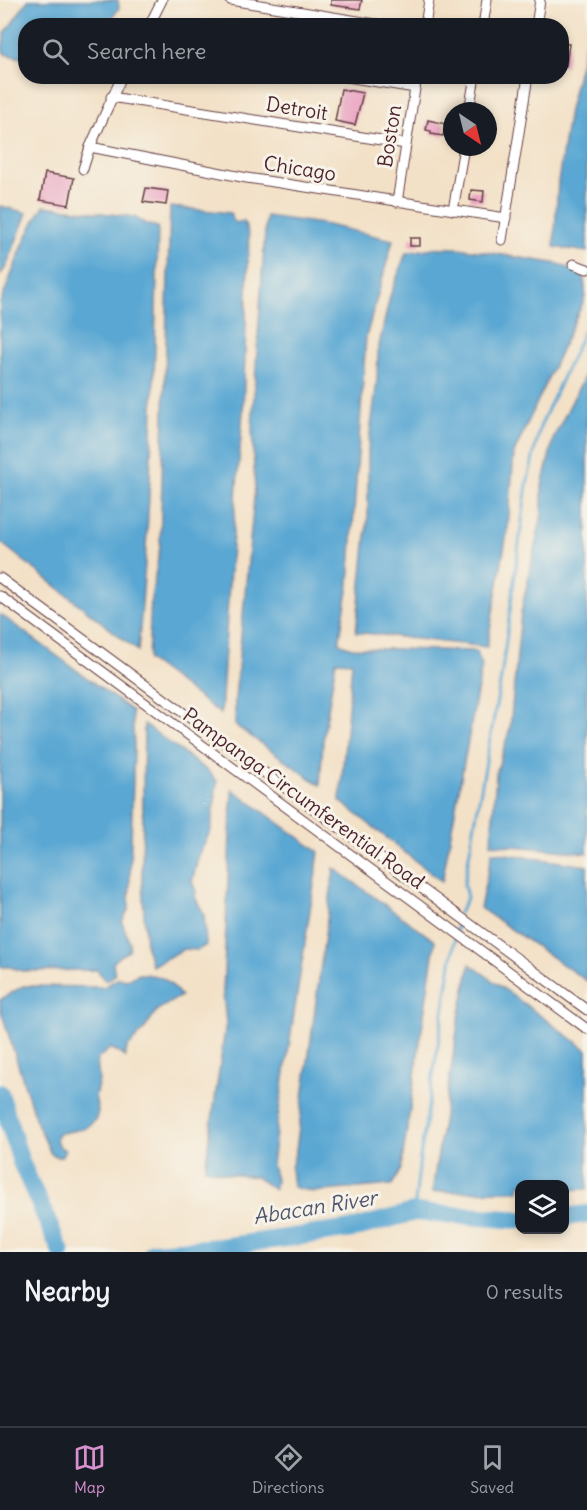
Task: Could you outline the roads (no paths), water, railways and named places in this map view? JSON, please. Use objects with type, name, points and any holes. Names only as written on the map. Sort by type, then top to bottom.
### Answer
[{"type":"street","points":[[153,18],[162,0]]},
{"type":"street","points":[[230,0],[339,18]]},
{"type":"street","points":[[426,18],[429,0]]},
{"type":"street","points":[[484,18],[487,0]]},
{"type":"street","points":[[537,18],[540,0]]},
{"type":"street","points":[[83,170],[90,147],[118,84]]},
{"type":"street","points":[[390,84],[415,88]]},
{"type":"street","name":"Boston","points":[[397,202],[416,84]]},
{"type":"street","points":[[471,102],[474,84]]},
{"type":"street","points":[[502,240],[527,84]]},
{"type":"street","name":"Detroit","points":[[111,97],[406,144]]},
{"type":"street","name":"Chicago","points":[[90,147],[247,178],[506,218]]},
{"type":"street","points":[[453,210],[462,156]]},
{"type":"street","points":[[573,264],[587,269]]},
{"type":"street","name":"Pampanga Circumferential Road","points":[[0,578],[587,1010]]},
{"type":"street","name":"Pampanga Circumferential Road","points":[[0,596],[587,1029]]},
{"type":"water","points":[[28,0],[118,0],[119,8],[112,18],[18,18],[18,57],[5,54],[2,49],[5,33]]},
{"type":"water","points":[[585,44],[587,44],[587,252],[554,247],[558,182],[569,110]]},
{"type":"water","points":[[0,206],[27,213],[6,267],[0,275]]},
{"type":"water","points":[[44,206],[134,217],[146,224],[158,227],[152,439],[138,651],[0,542],[0,303],[25,241]]},
{"type":"water","points":[[170,207],[231,213],[236,223],[244,221],[249,236],[243,412],[221,714],[148,660],[151,599],[160,547]]},
{"type":"water","points":[[266,216],[323,224],[393,240],[366,337],[349,584],[339,643],[352,648],[476,651],[482,665],[442,882],[340,801],[352,662],[336,661],[323,740],[320,785],[235,725],[235,699],[255,488],[252,427]]},
{"type":"water","points":[[433,248],[459,248],[559,264],[583,275],[585,287],[582,305],[514,453],[508,527],[487,647],[356,632],[368,516],[368,449],[377,381],[378,350],[390,296],[406,253]]},
{"type":"water","points":[[587,371],[587,853],[491,844],[496,774],[510,728],[521,613],[542,514],[542,486],[554,437]]},
{"type":"water","points":[[0,614],[132,711],[134,746],[129,908],[122,922],[130,943],[129,951],[113,963],[115,975],[106,981],[97,970],[22,971],[0,967]]},
{"type":"water","points":[[144,724],[209,772],[217,781],[211,830],[199,854],[192,882],[196,891],[195,897],[204,914],[206,945],[198,950],[184,949],[152,966],[146,947],[142,882]]},
{"type":"water","points":[[232,789],[319,852],[277,1124],[272,1165],[276,1180],[274,1190],[256,1177],[228,1174],[205,1168],[226,1023],[223,993]]},
{"type":"water","points":[[492,852],[587,866],[587,981],[480,908]]},
{"type":"water","points":[[334,868],[435,941],[401,1169],[392,1185],[313,1192],[293,1187],[291,1168],[296,1150]]},
{"type":"water","points":[[470,964],[587,1050],[587,1189],[569,1190],[569,1180],[515,1180],[515,1191],[432,1192],[459,1018]]},
{"type":"water","points":[[139,974],[153,975],[163,979],[172,985],[181,996],[157,1010],[143,1031],[127,1048],[125,1057],[111,1048],[97,1059],[99,1080],[95,1096],[98,1111],[96,1119],[86,1128],[57,1134],[56,1140],[65,1150],[62,1156],[51,1154],[36,1121],[0,1008],[0,1000],[23,986],[104,987],[119,978],[126,980]]},
{"type":"waterway","points":[[459,913],[467,898],[464,884],[501,678],[527,484],[540,427],[587,324]]},
{"type":"waterway","points":[[414,1212],[420,1158],[458,919]]},
{"type":"waterway","name":"Abacan River","points":[[0,1093],[21,1162],[61,1252]]},
{"type":"waterway","name":"Abacan River","points":[[153,1252],[220,1247],[352,1229],[414,1212],[515,1220]]},
{"type":"waterway","name":"Abacan River","points":[[569,1216],[587,1214]]}]
